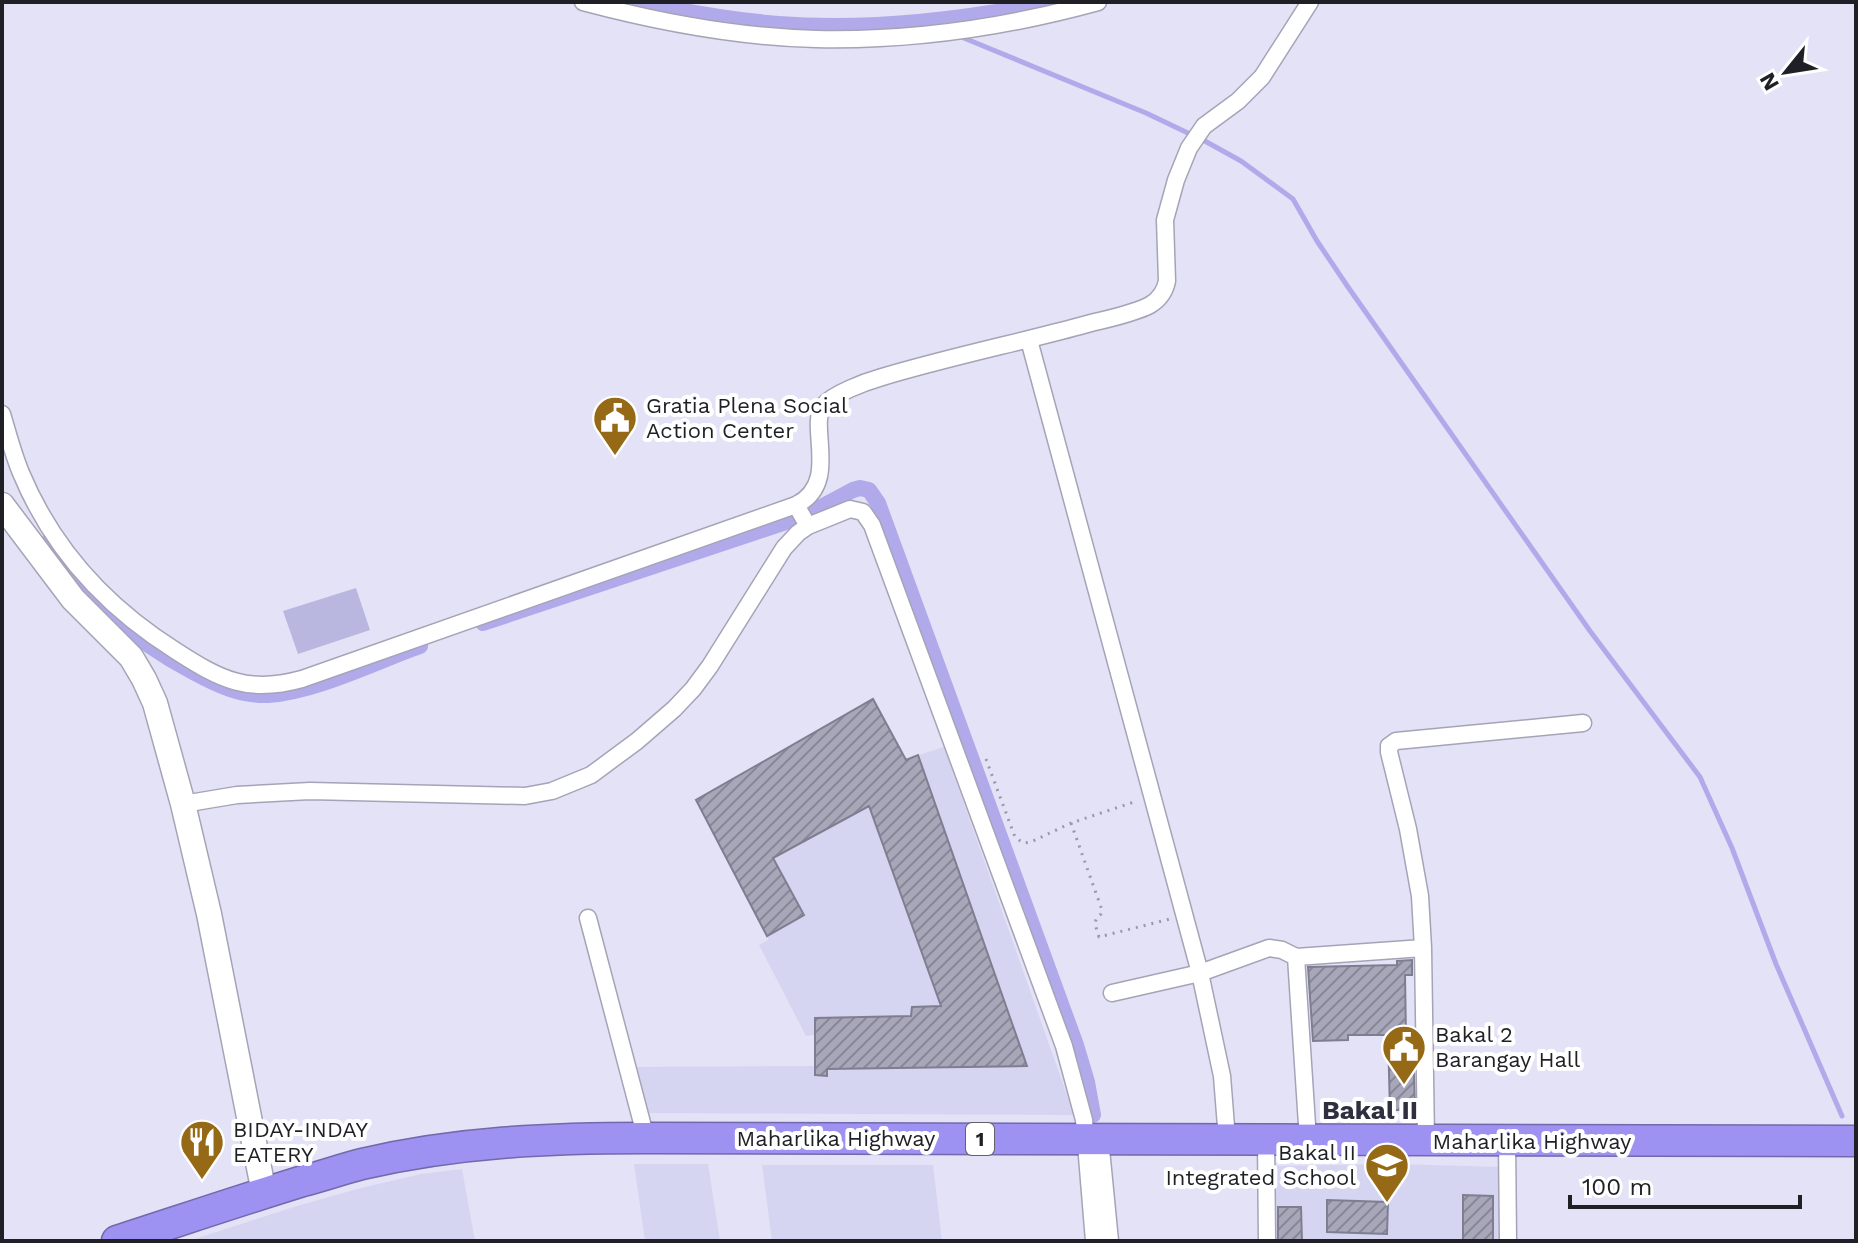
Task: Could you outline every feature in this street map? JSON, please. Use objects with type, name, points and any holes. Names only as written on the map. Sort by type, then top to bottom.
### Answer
[{"type":"highway","name":"Maharlika Highway","points":[[117,1241],[361,1165],[491,1142],[571,1138],[1856,1141]]},
{"type":"street","points":[[583,2],[695,26],[815,39],[930,34],[1029,18],[1098,2]]},
{"type":"street","points":[[2,414],[21,473],[56,538],[93,585],[130,620],[222,677],[256,686],[302,679],[796,505],[809,495],[817,481],[822,454],[820,413],[823,406],[850,389],[879,378],[1029,340],[1154,302],[1163,294],[1167,281],[1165,220],[1189,148],[1204,126],[1238,101],[1262,77],[1310,2]]},
{"type":"street","points":[[1029,340],[1200,973],[1222,1076],[1227,1139]]},
{"type":"street","points":[[2,505],[73,599],[121,646],[139,669],[155,703],[209,914],[264,1193]]},
{"type":"street","points":[[796,505],[808,526]]},
{"type":"street","points":[[183,804],[237,795],[310,791],[525,796],[552,791],[584,779],[637,741],[684,699],[710,666],[784,548],[798,533],[833,514],[855,509],[863,512],[872,525],[1064,1046],[1093,1139],[1110,1241]]},
{"type":"street","points":[[1426,1141],[1423,948],[1417,877],[1389,746],[1396,741],[1583,723]]},
{"type":"street","points":[[588,918],[646,1138]]},
{"type":"street","points":[[1112,993],[1200,973],[1269,948],[1296,957],[1423,948]]},
{"type":"street","points":[[1296,957],[1308,1140]]},
{"type":"street","points":[[1093,1139],[1094,1241]]},
{"type":"street","points":[[1266,1140],[1267,1241]]},
{"type":"street","points":[[1507,1140],[1508,1241]]},
{"type":"path","points":[[986,759],[1017,839],[1023,843],[1152,796]]},
{"type":"path","points":[[1071,823],[1102,910],[1095,922],[1099,937],[1184,916]]},
{"type":"shaded area","points":[[356,588],[370,630],[298,654],[283,611]]},
{"type":"shaded area","points":[[873,699],[906,759],[944,747],[1074,1115],[646,1113],[633,1067],[815,1066],[814,1035],[806,1036],[759,945],[768,940],[767,936],[696,800]]},
{"type":"shaded area","points":[[634,1164],[708,1164],[720,1241],[645,1241]]},
{"type":"shaded area","name":"Bakal II Integrated School","points":[[1396,1164],[1502,1167],[1503,1241],[1271,1241],[1271,1166]]},
{"type":"shaded area","points":[[762,1165],[933,1165],[942,1241],[772,1241]]},
{"type":"shaded area","points":[[462,1169],[475,1241],[188,1241],[361,1188],[421,1174]]},
{"type":"building","points":[[873,699],[906,760],[918,755],[1027,1066],[827,1069],[827,1076],[815,1075],[815,1018],[911,1016],[912,1007],[941,1006],[869,806],[773,858],[804,915],[767,936],[696,800]]},
{"type":"building","points":[[1412,960],[1412,975],[1405,975],[1406,1037],[1413,1037],[1415,1110],[1390,1110],[1388,1035],[1348,1035],[1348,1040],[1313,1041],[1308,967],[1397,965],[1397,961]]},
{"type":"building","points":[[1463,1195],[1493,1196],[1493,1241],[1463,1241]]},
{"type":"building","points":[[1327,1200],[1388,1202],[1387,1234],[1327,1232]]},
{"type":"building","points":[[1278,1207],[1301,1207],[1302,1241],[1278,1241]]},
{"type":"waterway","points":[[639,2],[708,15],[812,26],[881,25],[950,19],[1052,2]]},
{"type":"waterway","points":[[959,36],[1190,134]]},
{"type":"waterway","points":[[1203,140],[1241,161],[1293,199],[1348,287],[1590,631],[1700,777],[1842,1116]]},
{"type":"waterway","points":[[808,514],[860,488],[869,490],[878,503],[1076,1045],[1093,1115]]},
{"type":"waterway","points":[[483,623],[795,519]]},
{"type":"waterway","points":[[49,541],[78,581],[131,632],[171,660],[238,692],[258,695],[286,693],[345,675],[420,646]]},
{"type":"place","name":"Gratia Plena Social Action Center","points":[[615,457]]},
{"type":"place","name":"Bakal 2 Barangay Hall","points":[[1404,1086]]},
{"type":"place","name":"BIDAY-INDAY EATERY","points":[[202,1181]]},
{"type":"place","name":"Bakal II Integrated School","points":[[1387,1204]]},
{"type":"district","name":"Bakal II","points":[[1370,1110]]}]
